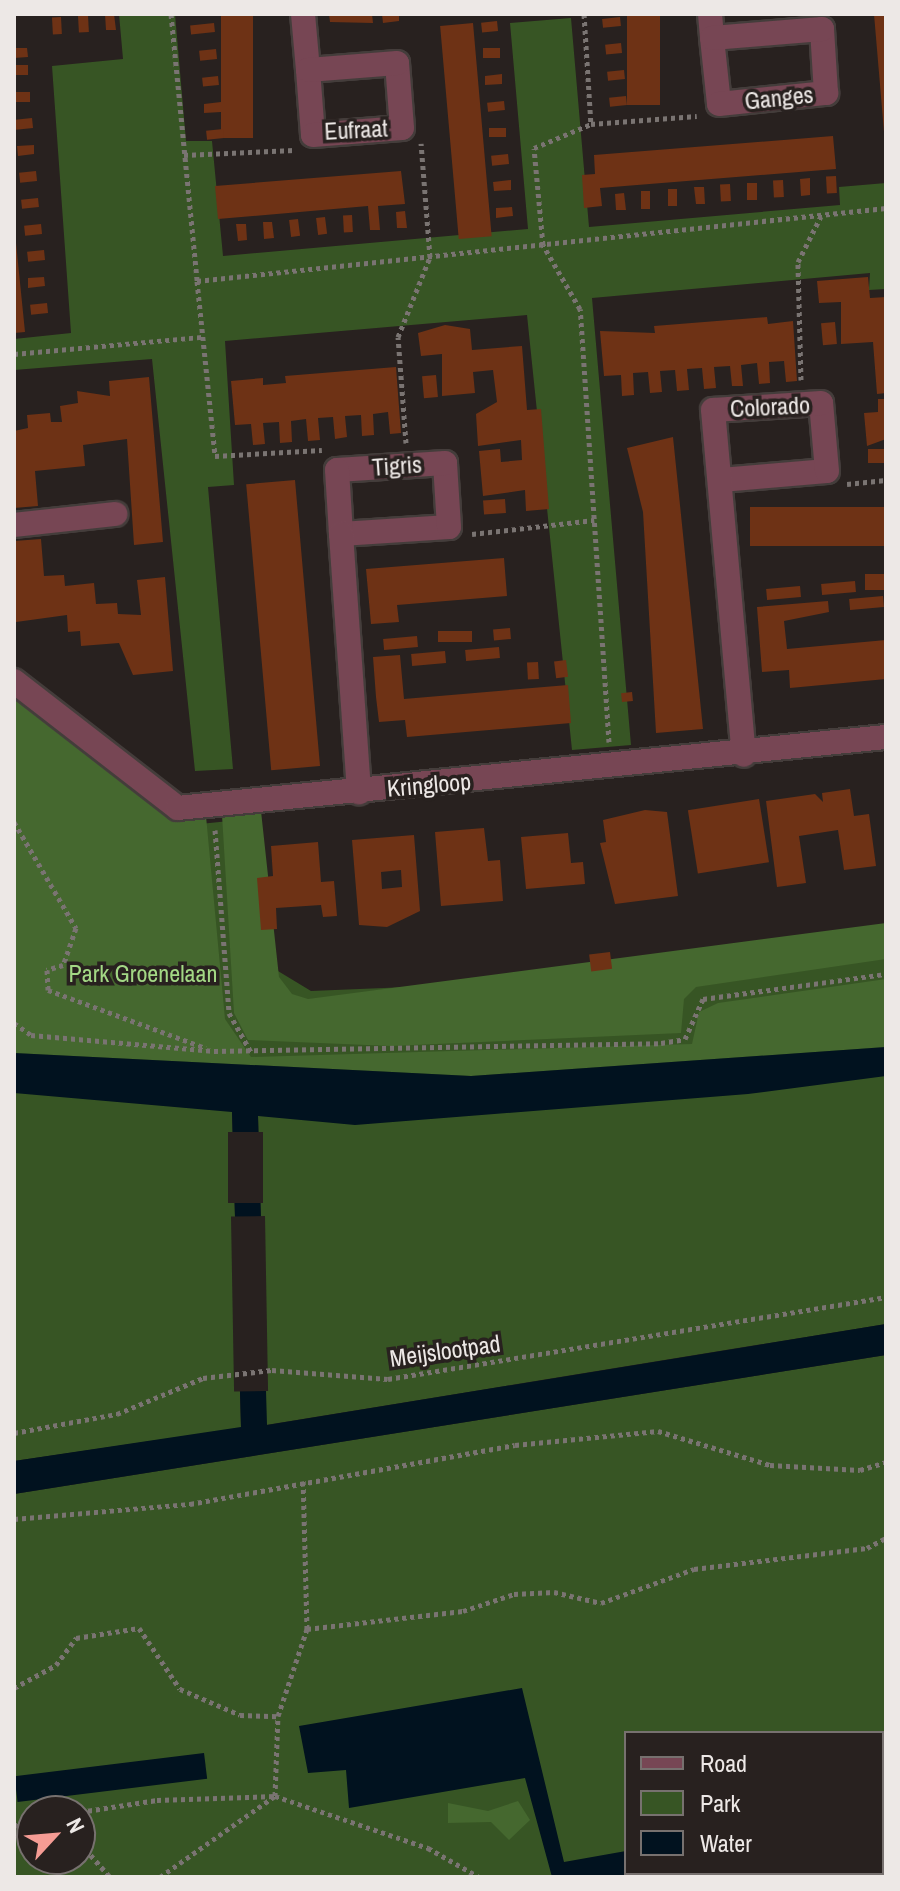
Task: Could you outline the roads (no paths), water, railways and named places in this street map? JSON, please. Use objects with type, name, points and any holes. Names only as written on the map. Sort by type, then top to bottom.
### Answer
[{"type":"street","name":"Eufraat","points":[[303,14],[313,135],[402,128],[397,63],[308,70]]},
{"type":"street","name":"Ganges","points":[[711,26],[822,29],[826,93],[719,104],[711,26]]},
{"type":"street","name":"Colorado","points":[[721,480],[827,471],[821,403],[713,410],[744,755]]},
{"type":"street","name":"Tigris","points":[[341,534],[449,527],[445,463],[337,470],[341,534],[359,792]]},
{"type":"street","points":[[14,525],[115,514]]},
{"type":"street","name":"Kringloop","points":[[14,681],[156,797],[178,808],[213,809],[744,755],[886,737]]},
{"type":"water","points":[[886,1047],[886,1076],[748,1094],[355,1125],[258,1116],[267,1425],[886,1324],[886,1355],[14,1494],[14,1461],[241,1427],[232,1112],[14,1093],[14,1053],[471,1076]]},
{"type":"water","points":[[522,1688],[564,1862],[624,1851],[624,1875],[636,1875],[552,1877],[525,1778],[349,1808],[346,1770],[308,1773],[299,1726]]},
{"type":"water","points":[[204,1753],[207,1779],[75,1795],[17,1795],[14,1776]]},
{"type":"park label","name":"Park Groenelaan","points":[[143,974]]}]
